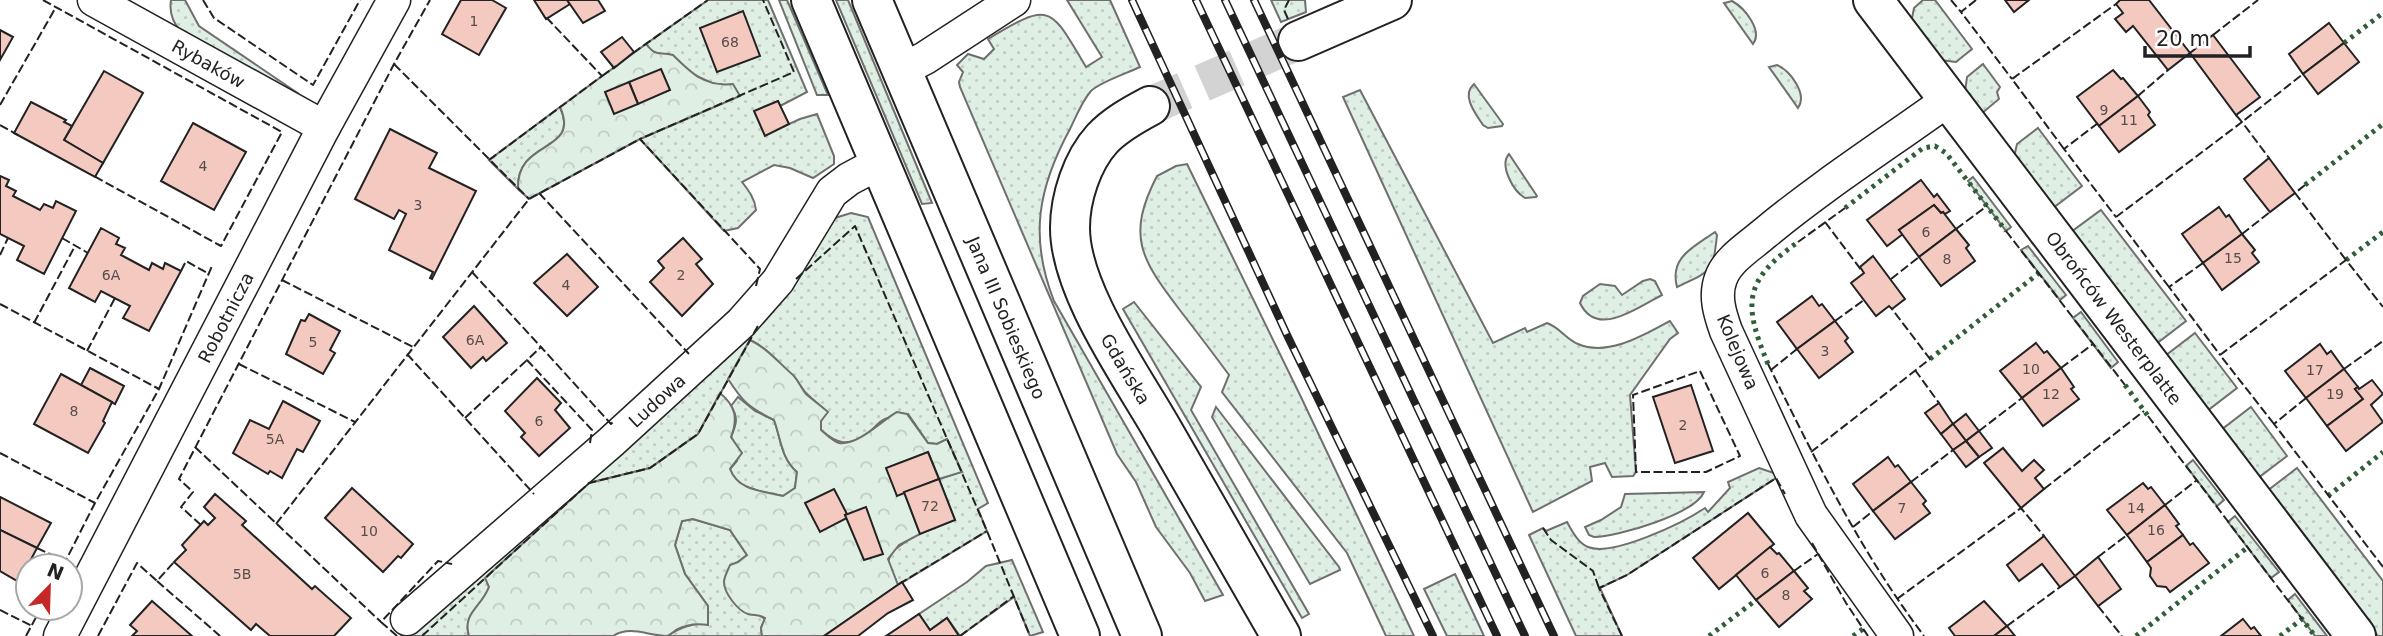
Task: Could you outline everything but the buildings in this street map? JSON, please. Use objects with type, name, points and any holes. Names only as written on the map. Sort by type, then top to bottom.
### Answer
[{"type":"main road","points":[[811,0],[1080,636]]},
{"type":"main road","name":"Jana III Sobieskiego","points":[[872,0],[1142,636]]},
{"type":"main road","points":[[1298,41],[1392,0]]},
{"type":"main road","name":"Obrońców Westerplatte","points":[[1873,0],[2356,636]]},
{"type":"main road","name":"Gdańska","points":[[1150,106],[1131,116],[1101,140],[1085,165],[1075,194],[1070,225],[1075,263],[1101,323],[1281,636]]},
{"type":"street","name":"Rybaków","points":[[94,0],[150,15],[324,127]]},
{"type":"street","name":"Robotnicza","points":[[60,636],[324,127],[394,0]]},
{"type":"street","points":[[902,70],[1014,0]]},
{"type":"street","name":"Kolejowa","points":[[1897,636],[1811,515],[1726,331],[1717,296],[1726,267],[1741,253],[1785,216],[1948,100]]},
{"type":"street","name":"Ludowa","points":[[407,619],[611,442],[741,323],[778,281],[832,192],[849,179],[881,162]]},
{"type":"green space","points":[[171,0],[185,0],[199,26],[299,94],[181,32],[172,17]]},
{"type":"green space","points":[[708,0],[768,0],[807,92],[780,106],[778,101],[755,111],[765,135],[817,114],[834,156],[834,164],[813,178],[790,168],[774,165],[742,182],[753,199],[756,210],[738,228],[724,231],[640,139],[739,95],[723,85],[714,84],[690,73],[669,54],[656,53],[646,44]]},
{"type":"green space","points":[[779,0],[787,0],[828,95],[817,95]]},
{"type":"green space","points":[[836,0],[848,0],[932,203],[922,204]]},
{"type":"green space","points":[[1067,0],[1110,0],[1140,67],[1091,91],[1059,151],[1044,192],[1041,213],[1041,255],[1046,278],[1054,301],[1223,595],[1205,601],[1190,573],[1156,527],[1136,482],[1117,454],[960,87],[963,72],[957,65],[968,54],[984,59],[994,49],[988,39],[1025,18],[1038,15],[1048,16],[1056,21],[1086,67],[1102,57]]},
{"type":"green space","points":[[1271,0],[1305,0],[1306,12],[1281,22]]},
{"type":"green space","points":[[1923,0],[1935,0],[1972,49],[1956,62],[1940,60],[1911,23],[1914,8]]},
{"type":"green space","points":[[1732,1],[1751,20],[1756,33],[1753,44],[1724,3]]},
{"type":"green space","points":[[646,44],[656,53],[673,55],[700,78],[714,83],[733,84],[740,96],[640,139],[529,199],[518,189],[520,173],[527,161],[562,132],[564,122],[560,107]]},
{"type":"green space","points":[[1983,64],[2000,87],[1997,92],[1999,99],[1981,114],[1965,92],[1967,77]]},
{"type":"green space","points":[[1777,65],[1787,72],[1799,90],[1801,102],[1798,108],[1769,67]]},
{"type":"green space","points":[[1474,84],[1502,126],[1488,128],[1473,110],[1469,93]]},
{"type":"green space","points":[[1360,90],[1493,343],[1525,328],[1527,332],[1547,323],[1578,344],[1601,348],[1626,343],[1670,321],[1678,333],[1670,339],[1630,395],[1636,472],[1633,476],[1612,477],[1605,463],[1590,467],[1592,481],[1533,512],[1343,97]]},
{"type":"green space","points":[[560,107],[564,122],[562,132],[527,161],[520,173],[518,189],[489,160]]},
{"type":"green space","points":[[2038,128],[2082,186],[2053,208],[2014,157],[2017,144]]},
{"type":"green space","points":[[1509,154],[1536,197],[1525,198],[1512,184],[1506,165]]},
{"type":"green space","points":[[1187,164],[1414,636],[1386,636],[1347,553],[1222,392],[1229,375],[1155,276],[1147,261],[1140,231],[1147,197],[1157,176],[1176,166]]},
{"type":"green space","points":[[1973,177],[2011,227],[2006,231],[1968,181]]},
{"type":"green space","points":[[2101,210],[2186,321],[2156,344],[2071,232]]},
{"type":"green space","points":[[851,213],[868,217],[988,503],[978,509],[987,531],[898,585],[888,563],[891,552],[914,536],[955,520],[939,479],[961,472],[947,439],[937,444],[928,443],[908,414],[885,419],[854,441],[843,442],[832,438],[821,430],[821,421],[827,412],[772,356],[750,340],[698,434],[650,468],[589,483],[489,587],[470,616],[469,636],[401,636],[479,565],[835,218]]},
{"type":"green space","points":[[1715,232],[1717,235],[1712,264],[1704,274],[1677,287],[1675,277],[1680,260]]},
{"type":"green space","points":[[2028,246],[2066,295],[2060,300],[2021,250]]},
{"type":"green space","points":[[1650,279],[1655,281],[1662,295],[1618,317],[1597,319],[1587,313],[1580,303],[1583,296],[1600,284],[1615,286],[1622,295]]},
{"type":"green space","points":[[1134,302],[1201,387],[1191,410],[1309,614],[1302,618],[1123,309]]},
{"type":"green space","points":[[2081,312],[2118,362],[2111,368],[2073,318]]},
{"type":"green space","points":[[2195,333],[2237,388],[2207,411],[2165,356]]},
{"type":"green space","points":[[750,340],[773,356],[795,377],[806,394],[828,412],[821,421],[821,430],[836,442],[854,441],[897,412],[907,414],[928,443],[937,444],[947,439],[962,472],[939,479],[928,452],[887,468],[897,495],[904,492],[920,534],[899,545],[888,559],[898,585],[824,636],[762,636],[761,628],[765,618],[740,609],[729,596],[724,582],[730,565],[747,555],[730,530],[693,519],[682,521],[675,545],[685,574],[708,606],[708,625],[688,625],[667,636],[626,631],[613,636],[469,636],[470,616],[489,587],[485,578],[589,483],[650,468],[698,434],[720,393],[734,413],[731,437],[742,453],[730,469],[734,476],[752,489],[783,496],[795,488],[797,472],[785,454],[774,420],[747,403],[728,379]]},
{"type":"green space","points":[[738,397],[755,411],[774,420],[785,454],[797,472],[795,488],[783,496],[745,486],[730,469],[737,461],[735,444],[731,437],[736,418],[731,406]]},
{"type":"green space","points":[[1216,407],[1340,570],[1310,584],[1212,417]]},
{"type":"green space","points":[[2251,407],[2287,456],[2258,478],[2221,430]]},
{"type":"green space","points":[[2193,460],[2224,500],[2217,506],[2186,466]]},
{"type":"green space","points":[[1759,468],[1774,473],[1776,478],[1627,575],[1600,588],[1622,636],[1576,636],[1529,535],[1567,522],[1578,540],[1588,547],[1599,549],[1630,543],[1665,530],[1705,508],[1708,512],[1730,488],[1728,482]]},
{"type":"green space","points":[[2297,468],[2383,581],[2383,636],[2378,636],[2267,491]]},
{"type":"green space","points":[[1704,492],[1686,508],[1637,529],[1594,537],[1589,535],[1585,527],[1621,507],[1625,494]]},
{"type":"green space","points":[[2235,516],[2279,572],[2271,578],[2228,522]]},
{"type":"green space","points":[[693,519],[730,530],[747,555],[738,562],[759,615],[765,619],[761,628],[762,636],[667,636],[687,626],[708,624],[708,606],[685,574],[675,545],[682,521]]},
{"type":"green space","points":[[1012,560],[1043,632],[1030,636],[1014,597],[960,636],[947,618],[930,630],[919,614],[986,566]]},
{"type":"green space","points":[[1455,574],[1484,636],[1447,636],[1424,589]]},
{"type":"green space","points":[[2295,594],[2327,636],[2315,636],[2288,600]]},
{"type":"tunnel","points":[[1150,106],[1298,41]]},
{"type":"railway","points":[[1132,0],[1288,337],[1433,636]]},
{"type":"railway","points":[[1196,0],[1497,636]]},
{"type":"railway","points":[[1225,0],[1525,636]]},
{"type":"railway","points":[[1254,0],[1554,636]]},
{"type":"hedge","points":[[2344,43],[2383,13]]},
{"type":"hedge","points":[[2305,185],[2383,124]]},
{"type":"hedge","points":[[1845,208],[1923,148],[1935,146],[1946,153],[2006,231]]},
{"type":"hedge","points":[[2346,260],[2383,232]]},
{"type":"hedge","points":[[1768,364],[1754,325],[1753,295],[1767,269],[1798,242]]},
{"type":"hedge","points":[[1930,359],[2039,273]]},
{"type":"hedge","points":[[2125,385],[2148,416]]},
{"type":"hedge","points":[[2328,496],[2383,452]]},
{"type":"hedge","points":[[2136,636],[2248,547]]},
{"type":"hedge","points":[[1709,636],[1756,600]]},
{"type":"hedge","points":[[2280,636],[2302,619],[2315,636]]},
{"type":"hedge","points":[[1853,636],[1863,629]]},
{"type":"fence","points":[[43,0],[282,132],[221,246],[92,175]]},
{"type":"fence","points":[[203,0],[214,18],[313,85],[360,0]]},
{"type":"fence","points":[[201,525],[181,507],[193,492],[179,479],[394,64],[430,0]]},
{"type":"fence","points":[[633,53],[708,0]]},
{"type":"fence","points":[[756,286],[760,269],[640,139],[794,72],[763,0]]},
{"type":"fence","points":[[1288,19],[1284,10],[1289,0]]},
{"type":"fence","points":[[1951,0],[1961,12]]},
{"type":"fence","points":[[1976,0],[1961,12],[2012,79]]},
{"type":"fence","points":[[2213,35],[2258,0]]},
{"type":"fence","points":[[2064,149],[2012,79],[2116,4]]},
{"type":"fence","points":[[0,105],[56,7]]},
{"type":"fence","points":[[489,160],[602,76],[544,15]]},
{"type":"fence","points":[[394,64],[529,199]]},
{"type":"fence","points":[[602,76],[616,66]]},
{"type":"fence","points":[[2138,96],[2168,70]]},
{"type":"fence","points":[[2236,115],[2242,122],[2303,74]]},
{"type":"fence","points":[[2169,287],[2116,217],[2242,122],[2269,158]]},
{"type":"fence","points":[[2098,123],[2064,149],[2116,217]]},
{"type":"fence","points":[[0,125],[18,135]]},
{"type":"fence","points":[[276,524],[529,199],[640,139]]},
{"type":"fence","points":[[2305,185],[2295,193],[2346,260]]},
{"type":"fence","points":[[539,193],[689,354]]},
{"type":"fence","points":[[1956,229],[1987,206]]},
{"type":"fence","points":[[1798,242],[1845,208]]},
{"type":"fence","points":[[2242,234],[2270,212]]},
{"type":"fence","points":[[1825,222],[1862,271]]},
{"type":"fence","points":[[796,279],[855,226],[1030,636]]},
{"type":"fence","points":[[2006,231],[2125,385]]},
{"type":"fence","points":[[0,255],[8,238]]},
{"type":"fence","points":[[62,238],[88,253]]},
{"type":"fence","points":[[34,323],[75,246]]},
{"type":"fence","points":[[1891,279],[1919,257]]},
{"type":"fence","points":[[2274,424],[2220,355],[2346,260],[2383,307]]},
{"type":"fence","points":[[181,271],[186,261],[209,274]]},
{"type":"fence","points":[[2203,263],[2169,287],[2220,355]]},
{"type":"fence","points":[[70,552],[159,389],[212,266]]},
{"type":"fence","points":[[472,272],[541,347]]},
{"type":"fence","points":[[282,280],[413,347]]},
{"type":"fence","points":[[87,351],[115,298]]},
{"type":"fence","points":[[1835,321],[1864,300]]},
{"type":"fence","points":[[0,304],[159,389]]},
{"type":"fence","points":[[1811,452],[1930,359],[1892,309]]},
{"type":"fence","points":[[422,636],[589,483],[650,468],[698,434],[759,324]]},
{"type":"fence","points":[[2344,369],[2383,341]]},
{"type":"fence","points":[[2061,368],[2093,344]]},
{"type":"fence","points":[[590,443],[592,430],[527,360],[541,347],[611,424],[613,422]]},
{"type":"fence","points":[[1771,370],[1797,349]]},
{"type":"fence","points":[[407,354],[534,494]]},
{"type":"fence","points":[[465,418],[527,360]]},
{"type":"fence","points":[[239,364],[355,422]]},
{"type":"fence","points":[[1768,364],[1859,538],[1924,636]]},
{"type":"fence","points":[[1915,370],[1939,403]]},
{"type":"fence","points":[[1700,371],[1740,456],[1706,472],[1636,472],[1633,395],[1700,371]]},
{"type":"fence","points":[[1979,431],[2022,398]]},
{"type":"fence","points":[[2306,398],[2274,424],[2383,567]]},
{"type":"fence","points":[[2044,489],[2144,411]]},
{"type":"fence","points":[[2148,416],[2302,619]]},
{"type":"fence","points":[[195,447],[381,622]]},
{"type":"fence","points":[[1911,482],[1953,450]]},
{"type":"fence","points":[[0,453],[95,503]]},
{"type":"fence","points":[[1622,636],[1599,588],[1627,575],[1776,478],[1785,494]]},
{"type":"fence","points":[[2165,505],[2197,480]]},
{"type":"fence","points":[[1897,599],[2021,508],[2044,536]]},
{"type":"fence","points":[[1853,527],[1873,511]]},
{"type":"fence","points":[[1543,528],[1551,540],[1593,571],[1599,588]]},
{"type":"fence","points":[[899,584],[987,531]]},
{"type":"fence","points":[[2098,557],[2127,535]]},
{"type":"fence","points":[[1812,543],[1868,636]]},
{"type":"fence","points":[[37,548],[46,552]]},
{"type":"fence","points":[[1794,571],[1818,554]]},
{"type":"fence","points":[[397,636],[381,622],[438,561],[452,564]]},
{"type":"fence","points":[[98,636],[137,563],[157,581],[174,562]]},
{"type":"fence","points":[[157,581],[220,636]]},
{"type":"fence","points":[[2007,626],[2060,587]]},
{"type":"fence","points":[[960,636],[1014,596]]},
{"type":"fence","points":[[2098,606],[2122,636]]},
{"type":"fence","points":[[0,610],[32,626]]},
{"type":"fence","points":[[26,636],[34,622]]}]
